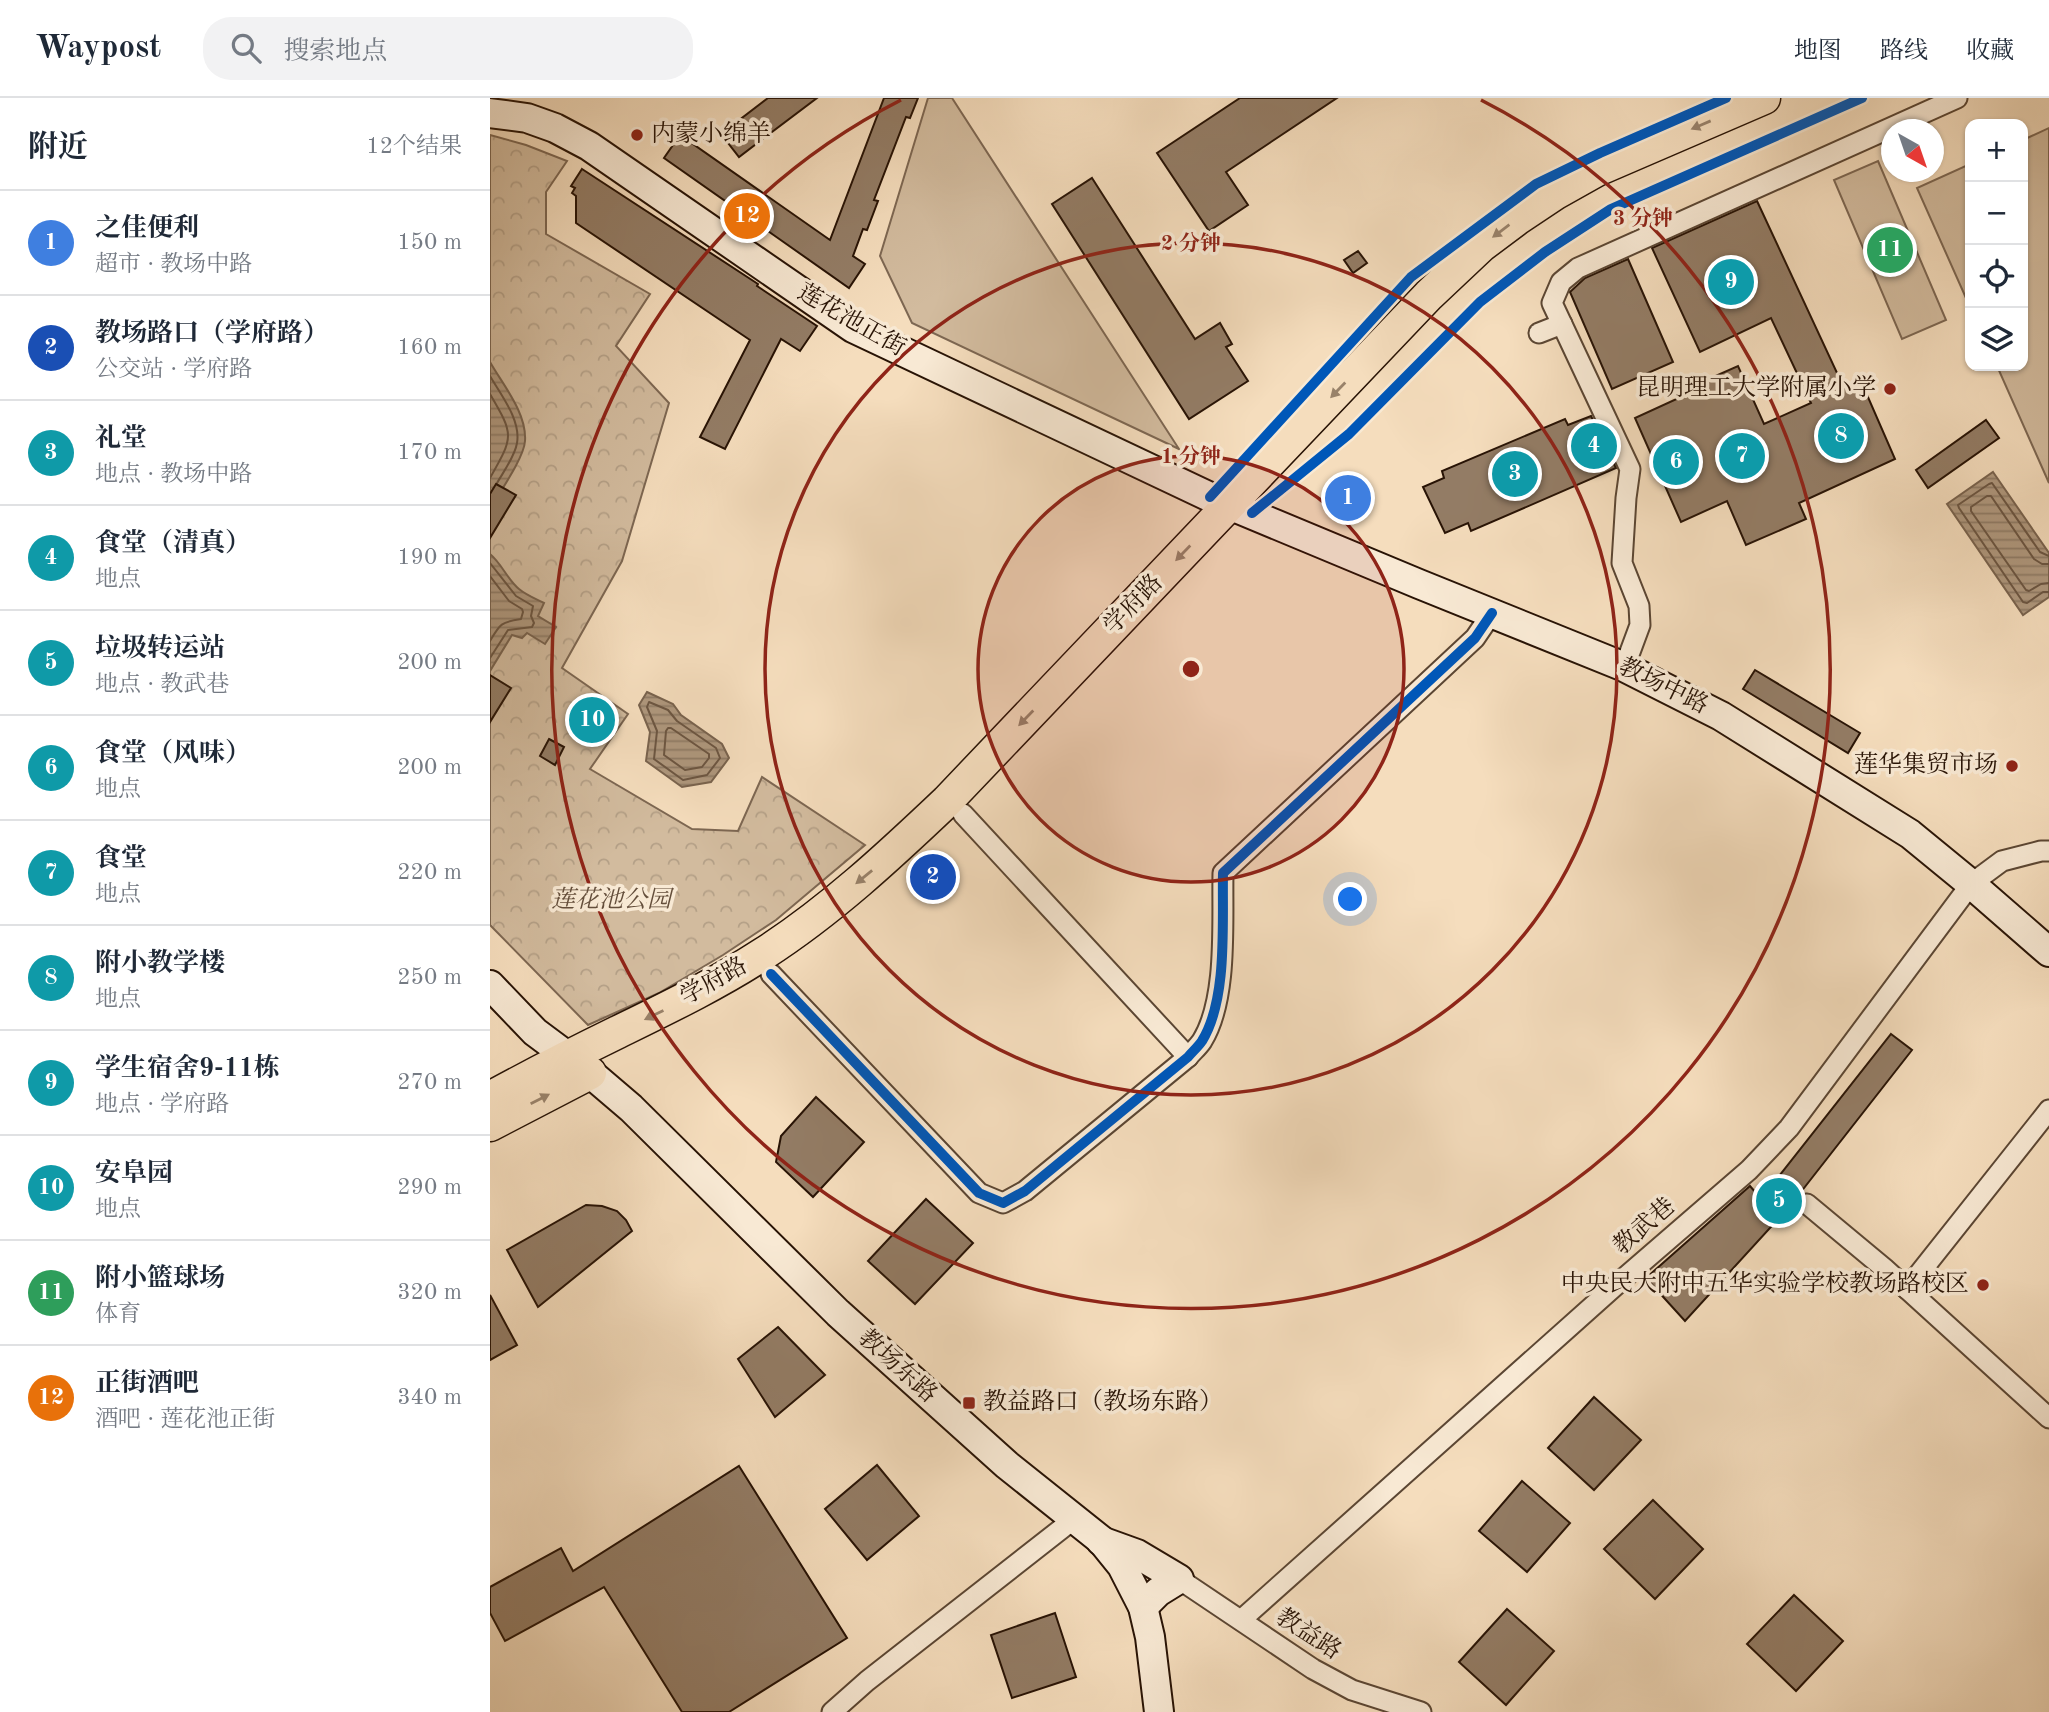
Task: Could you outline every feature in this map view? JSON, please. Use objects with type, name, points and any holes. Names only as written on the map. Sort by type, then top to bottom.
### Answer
[{"type":"main road","name":"学府路","points":[[490,1125],[578,1065],[761,956],[789,937],[878,865],[947,801],[1429,295],[1480,246],[1556,193],[1597,170],[1764,98]]},
{"type":"main road","name":"莲花池正街","points":[[490,113],[527,118],[555,128],[589,146],[853,328],[1210,497],[1230,504]]},
{"type":"main road","name":"教场中路","points":[[1230,504],[1622,666],[1721,716],[1910,834],[2049,952]]},
{"type":"main road","name":"教场东路","points":[[490,985],[535,1032],[631,1108],[848,1322],[1007,1465],[1101,1541],[1122,1566],[1143,1607],[1150,1637],[1160,1712]]},
{"type":"main road","name":"学府路","points":[[490,1098],[578,1065]]},
{"type":"main road","points":[[1101,1541],[1137,1554],[1179,1579],[1158,1592],[1143,1607]]},
{"type":"street","points":[[1630,652],[1640,625],[1639,606],[1622,563],[1630,469],[1552,303],[1561,282],[1578,268],[1957,98]]},
{"type":"street","points":[[1539,333],[1562,324]]},
{"type":"street","points":[[771,974],[979,1193],[1003,1203],[1025,1191],[1188,1057],[1202,1041],[1220,992],[1223,873],[1475,638],[1492,613]]},
{"type":"street","points":[[964,814],[1188,1057]]},
{"type":"street","name":"教武巷","points":[[1241,1620],[1749,1170],[1789,1128],[1971,884],[2002,861],[2049,851]]},
{"type":"street","points":[[1908,1289],[2049,1110]]},
{"type":"street","points":[[1807,1203],[1908,1289],[2049,1418]]},
{"type":"street","points":[[832,1712],[867,1681],[1074,1519]]},
{"type":"street","name":"教益路","points":[[1179,1579],[1313,1669],[1353,1690],[1421,1712]]},
{"type":"green space","points":[[928,98],[952,98],[1179,449],[912,323],[880,256]]},
{"type":"green space","points":[[2049,128],[2049,483],[1999,371],[2028,371],[2028,138]]},
{"type":"green space","name":"莲花池公园","points":[[490,135],[567,161],[546,192],[546,234],[650,294],[616,346],[669,403],[622,561],[562,668],[628,714],[590,769],[692,829],[738,831],[762,777],[865,845],[776,920],[723,955],[659,993],[588,1025],[490,925]]},
{"type":"green space","points":[[1878,161],[1881,182],[1887,182],[1946,320],[1902,339],[1834,180]]},
{"type":"green space","points":[[1965,166],[1965,296],[1917,188],[1930,182],[1944,182],[1944,176]]},
{"type":"water","points":[[490,362],[518,410],[525,431],[525,441],[516,466],[490,509]]},
{"type":"water","points":[[1993,472],[2049,553],[2049,597],[2023,615],[1947,504]]},
{"type":"water","points":[[490,554],[519,589],[544,603],[538,616],[556,627],[545,644],[527,633],[522,638],[512,635],[490,671]]},
{"type":"water","points":[[647,692],[673,704],[681,715],[722,744],[729,758],[711,782],[682,787],[646,761],[650,732],[639,705]]},
{"type":"building","points":[[768,98],[817,98],[739,157],[721,134]]},
{"type":"building","points":[[884,98],[918,98],[910,118],[906,117],[874,200],[878,201],[867,230],[863,229],[853,256],[865,264],[849,288],[664,158],[680,135],[830,240]]},
{"type":"building","points":[[1240,98],[1337,98],[1226,172],[1248,205],[1209,231],[1157,153]]},
{"type":"building","points":[[582,169],[758,284],[757,286],[817,326],[800,351],[781,339],[725,449],[700,437],[750,340],[576,223],[576,196],[572,193],[575,188],[571,186]]},
{"type":"building","points":[[1092,178],[1195,339],[1220,323],[1232,344],[1226,347],[1248,381],[1189,419],[1052,204]]},
{"type":"building","points":[[1757,201],[1844,388],[1861,381],[1895,459],[1799,503],[1806,519],[1746,545],[1727,501],[1681,522],[1635,418],[1681,397],[1679,392],[1738,366],[1764,424],[1811,403],[1771,318],[1700,352],[1652,248]]},
{"type":"building","points":[[1358,251],[1367,263],[1353,273],[1344,260]]},
{"type":"building","points":[[1628,259],[1673,362],[1612,389],[1570,292],[1585,278]]},
{"type":"building","points":[[1591,416],[1616,468],[1471,531],[1468,523],[1445,533],[1423,487],[1444,478],[1442,471],[1565,419],[1568,425]]},
{"type":"building","points":[[1986,420],[1999,438],[1928,488],[1916,470]]},
{"type":"building","points":[[496,484],[516,495],[490,538],[490,494]]},
{"type":"building","points":[[1755,670],[1860,733],[1848,753],[1743,689]]},
{"type":"building","points":[[490,675],[511,688],[490,722]]},
{"type":"building","points":[[590,702],[610,714],[594,739],[575,727]]},
{"type":"building","points":[[549,739],[564,747],[555,765],[540,756]]},
{"type":"building","points":[[1891,1034],[1912,1050],[1797,1197],[1795,1207],[1783,1223],[1779,1218],[1685,1321],[1646,1278],[1750,1186],[1761,1199]]},
{"type":"building","points":[[816,1097],[864,1142],[813,1197],[776,1162],[781,1136]]},
{"type":"building","points":[[926,1199],[973,1243],[915,1304],[868,1261]]},
{"type":"building","points":[[586,1205],[617,1211],[632,1231],[538,1307],[507,1250]]},
{"type":"building","points":[[490,1295],[517,1345],[490,1360]]},
{"type":"building","points":[[778,1327],[825,1375],[775,1417],[738,1359]]},
{"type":"building","points":[[1594,1397],[1641,1440],[1594,1490],[1548,1448]]},
{"type":"building","points":[[877,1465],[919,1516],[867,1560],[825,1509]]},
{"type":"building","points":[[739,1466],[847,1638],[729,1712],[682,1712],[604,1587],[505,1641],[490,1613],[490,1587],[561,1548],[573,1571]]},
{"type":"building","points":[[1522,1481],[1570,1523],[1527,1572],[1479,1531]]},
{"type":"building","points":[[1653,1500],[1703,1549],[1655,1599],[1604,1549]]},
{"type":"building","points":[[1794,1595],[1843,1641],[1796,1691],[1747,1644]]},
{"type":"building","points":[[1507,1609],[1554,1651],[1506,1705],[1459,1662]]},
{"type":"building","points":[[1055,1613],[1076,1677],[1012,1698],[991,1635]]},
{"type":"cycle path","points":[[1210,497],[1411,277],[1536,184],[1726,98]]},
{"type":"cycle path","points":[[1252,513],[1349,434],[1480,302],[1545,252],[1611,209],[1862,98]]},
{"type":"cycle path","points":[[771,974],[979,1193],[1003,1203],[1025,1191],[1188,1057],[1199,1045],[1210,1024],[1220,982],[1223,873],[1475,638],[1492,613]]},
{"type":"place","name":"内蒙小绵羊","points":[[637,135]]},
{"type":"place","name":"正街酒吧","points":[[747,216]]},
{"type":"place","name":"附小篮球场","points":[[1890,250]]},
{"type":"place","name":"学生宿舍9-11栋","points":[[1731,282]]},
{"type":"place","name":"昆明理工大学附属小学","points":[[1890,389]]},
{"type":"place","name":"附小教学楼","points":[[1841,436]]},
{"type":"place","name":"食堂（清真）","points":[[1594,446]]},
{"type":"place","name":"食堂","points":[[1742,456]]},
{"type":"place","name":"食堂（风味）","points":[[1676,462]]},
{"type":"place","name":"礼堂","points":[[1515,474]]},
{"type":"place","name":"之佳便利","points":[[1348,498]]},
{"type":"place","name":"安阜园","points":[[592,720]]},
{"type":"place","name":"莲华集贸市场","points":[[2012,766]]},
{"type":"place","name":"教场路口（学府路）","points":[[933,877]]},
{"type":"place","name":"垃圾转运站","points":[[1779,1201]]},
{"type":"place","name":"中央民大附中五华实验学校教场路校区","points":[[1983,1285]]},
{"type":"place","name":"教益路口（教场东路）","points":[[969,1403]]}]
